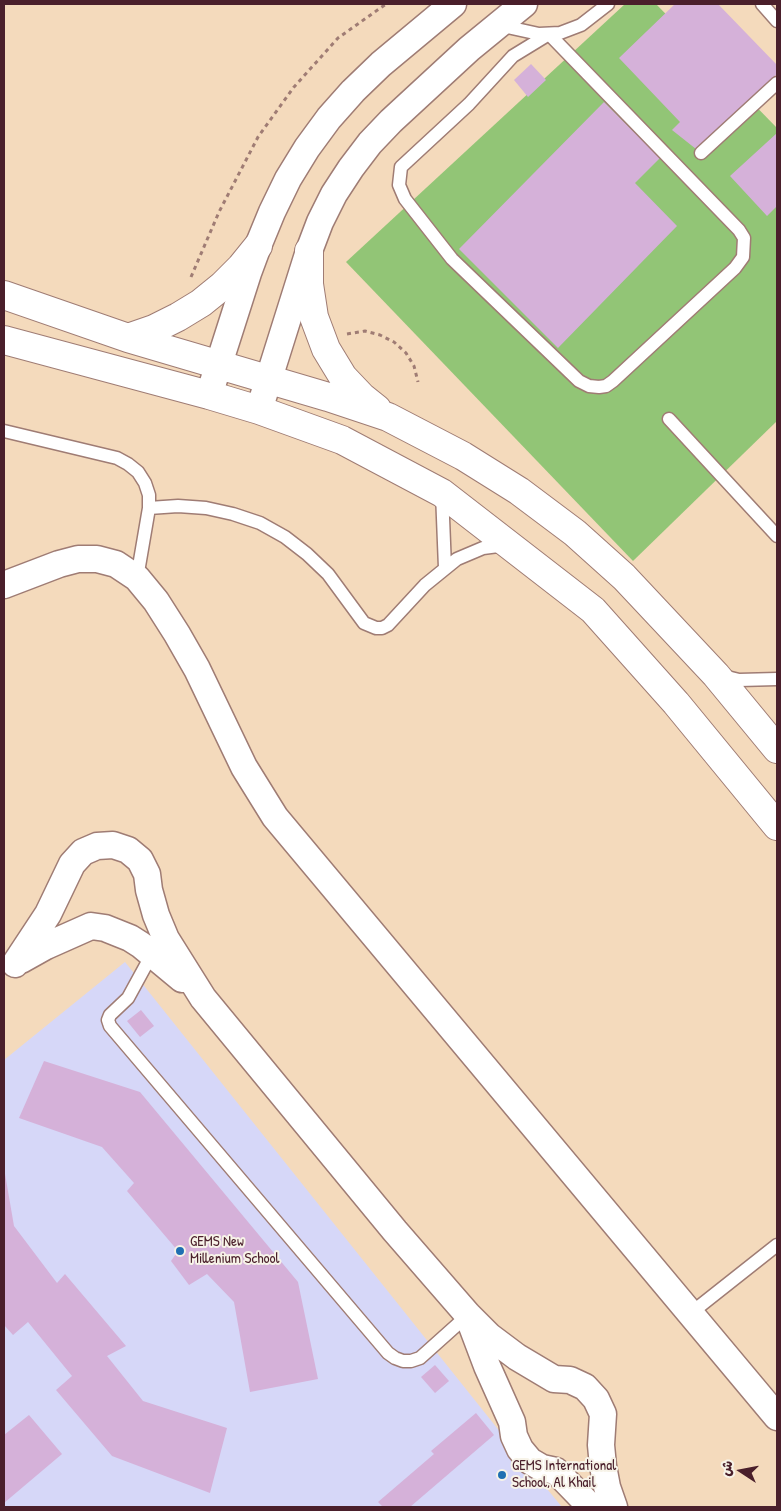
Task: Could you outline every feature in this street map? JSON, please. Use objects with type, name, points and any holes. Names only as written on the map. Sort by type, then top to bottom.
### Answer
[{"type":"street","points":[[209,395],[258,246],[288,179],[307,148],[329,118],[353,91],[381,64],[453,4]]},
{"type":"street","points":[[259,410],[270,380],[309,250],[334,194],[370,143],[391,120],[469,49],[524,4]]},
{"type":"street","points":[[128,338],[154,329],[201,303],[241,267],[258,246]]},
{"type":"street","points":[[309,250],[310,293],[314,318],[326,349],[343,377],[362,398],[388,417]]},
{"type":"street","points":[[4,295],[128,338],[328,396],[388,417],[463,456],[518,491],[575,533],[624,578],[716,675],[777,749]]},
{"type":"street","points":[[4,340],[259,410],[342,440],[442,493],[593,610],[676,703],[777,826]]},
{"type":"street","points":[[4,585],[59,564],[78,559],[97,559],[116,564],[138,578],[178,634],[197,668],[244,767],[276,817],[777,1417]]},
{"type":"street","points":[[9,968],[48,914],[72,864],[83,852],[97,846],[113,845],[128,850],[140,860],[147,874],[156,915],[166,939],[203,998],[395,1231],[468,1315],[489,1336],[554,1379],[570,1380],[584,1387],[596,1399],[603,1414],[601,1454],[607,1487],[614,1507]]},
{"type":"street","points":[[9,968],[46,946],[91,926],[105,928],[130,938],[152,954],[203,998]]},
{"type":"street","points":[[468,1315],[487,1366],[512,1422],[514,1436],[520,1450],[530,1461],[542,1468],[556,1471],[586,1505]]},
{"type":"lane","points":[[498,26],[549,34],[571,30],[581,25],[608,4]]},
{"type":"lane","points":[[762,4],[777,21]]},
{"type":"lane","points":[[549,34],[739,230],[744,238],[743,257],[736,268],[606,386],[589,386],[579,381],[452,260],[404,199],[400,185],[401,167],[468,104],[513,56],[549,34]]},
{"type":"lane","points":[[701,153],[777,84]]},
{"type":"lane","points":[[669,419],[777,536]]},
{"type":"lane","points":[[4,431],[117,458],[138,472],[145,483],[149,495],[149,508],[138,578]]},
{"type":"lane","points":[[442,493],[445,568]]},
{"type":"lane","points":[[149,508],[178,506],[206,508],[260,523],[285,537],[307,554],[328,574],[364,623],[376,628],[388,625],[445,568],[470,552],[496,545],[508,545]]},
{"type":"lane","points":[[716,675],[738,680],[777,679]]},
{"type":"lane","points":[[152,954],[128,998],[110,1014],[108,1020],[110,1026],[388,1353],[403,1361],[412,1361],[420,1358],[468,1315]]},
{"type":"lane","points":[[691,1313],[777,1245]]},
{"type":"path","points":[[189,280],[194,273],[219,212],[258,137],[294,87],[338,38],[386,4]]},
{"type":"path","points":[[323,342],[347,334],[365,331],[380,335],[394,342],[406,353],[414,366],[418,382]]},
{"type":"shaded area","name":"GEMS New Millenium School","points":[[125,962],[562,1507],[4,1507],[4,1060]]},
{"type":"green space","points":[[625,4],[656,4],[777,128],[777,421],[633,561],[346,262]]},
{"type":"building","points":[[675,4],[718,4],[777,65],[777,74],[696,149],[672,130],[680,122],[619,58]]},
{"type":"building","points":[[531,64],[546,80],[528,97],[514,80]]},
{"type":"building","points":[[604,102],[660,158],[635,183],[677,226],[558,348],[459,249]]},
{"type":"building","points":[[777,133],[777,206],[767,216],[730,176]]},
{"type":"building","points":[[141,1010],[154,1026],[140,1037],[127,1021]]},
{"type":"building","points":[[44,1061],[140,1092],[298,1282],[318,1379],[250,1392],[234,1302],[207,1274],[189,1285],[171,1261],[178,1251],[127,1191],[134,1183],[102,1147],[19,1118]]},
{"type":"building","points":[[4,1168],[14,1226],[57,1283],[65,1274],[126,1346],[107,1356],[143,1401],[227,1428],[210,1493],[112,1456],[56,1390],[72,1376],[28,1322],[13,1335],[4,1325]]},
{"type":"building","points":[[435,1365],[449,1381],[435,1393],[421,1377]]},
{"type":"building","points":[[476,1413],[494,1435],[410,1507],[383,1507],[378,1502],[434,1454],[431,1451]]},
{"type":"building","points":[[29,1415],[62,1454],[4,1503],[4,1435]]},
{"type":"place","name":"GEMS New Millenium School","points":[[180,1251]]},
{"type":"place","name":"GEMS International School, Al Khail","points":[[502,1475]]}]
